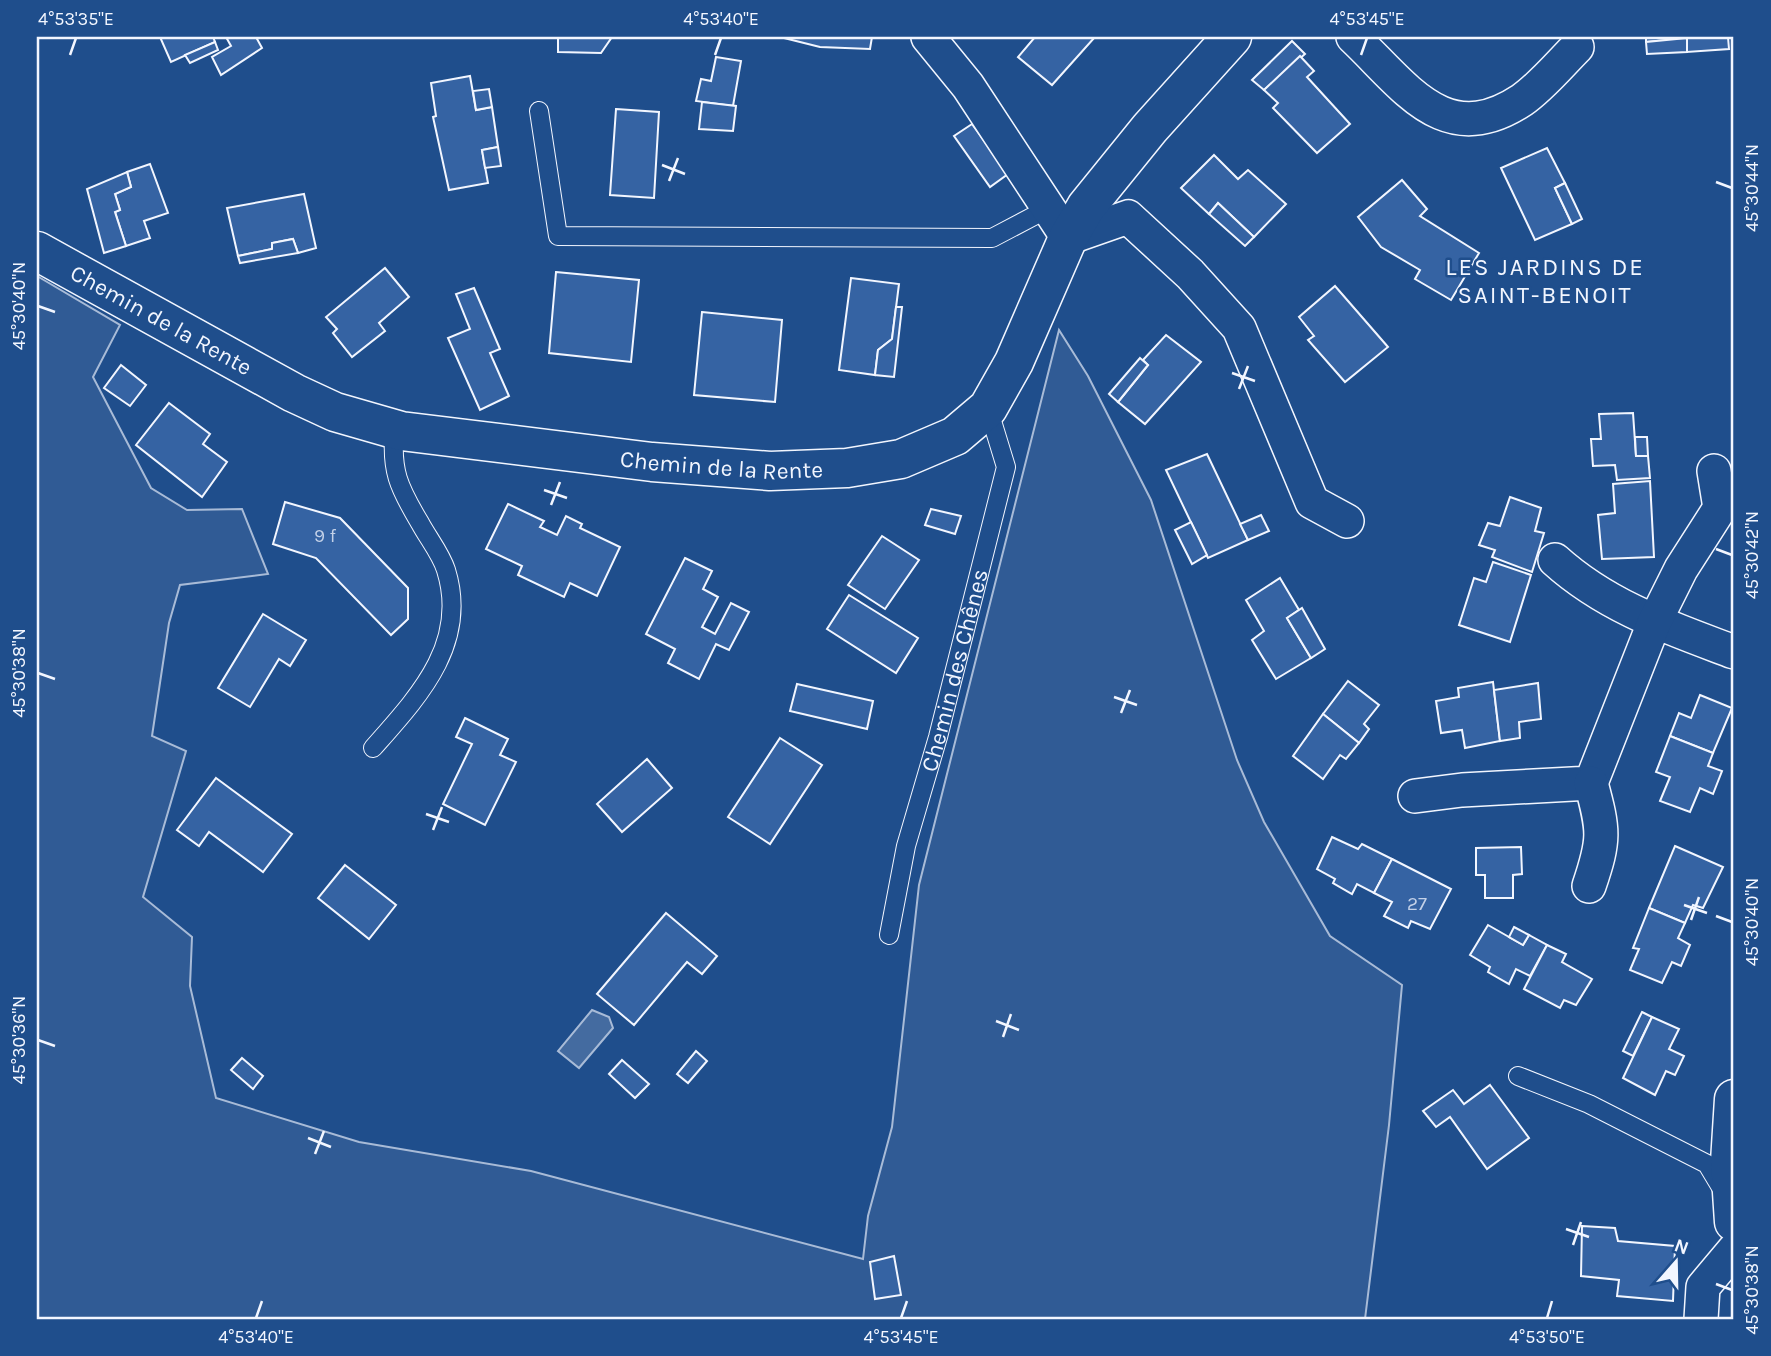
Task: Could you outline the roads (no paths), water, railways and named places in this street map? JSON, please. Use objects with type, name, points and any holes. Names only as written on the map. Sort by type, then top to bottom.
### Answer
[{"type":"street","name":"Chemin de la Rente","points":[[37,251],[294,393],[335,412],[395,428],[652,462],[770,471],[846,468],[901,459],[955,436],[988,408],[1014,362],[1059,223],[1103,183],[1232,37]]},
{"type":"street","points":[[1353,37],[1429,108],[1451,118],[1473,121],[1494,116],[1524,98],[1577,47]]},
{"type":"street","points":[[941,42],[1059,223],[1128,217],[1190,274],[1240,328],[1312,502],[1347,521]]},
{"type":"street","points":[[1589,886],[1602,848],[1604,829],[1591,783],[1654,623],[1681,569],[1720,508],[1714,471]]},
{"type":"street","points":[[1555,560],[1580,583],[1654,623],[1734,652]]},
{"type":"street","points":[[1415,796],[1462,790],[1591,783]]},
{"type":"street","points":[[1733,1214],[1734,1099]]},
{"type":"street","points":[[1701,1319],[1703,1287],[1734,1250]]},
{"type":"lane","points":[[539,111],[558,236],[992,238],[1059,223]]},
{"type":"lane","name":"Chemin des Chênes","points":[[889,935],[906,846],[938,737],[1006,467],[988,408]]},
{"type":"lane","points":[[373,748],[418,697],[440,663],[451,631],[452,604],[446,570],[402,492],[395,474],[391,457],[395,428]]},
{"type":"lane","points":[[1518,1076],[1589,1104],[1707,1164],[1733,1214]]},
{"type":"district","name":"LES JARDINS DE SAINT-BENOIT","points":[[1545,281]]}]
